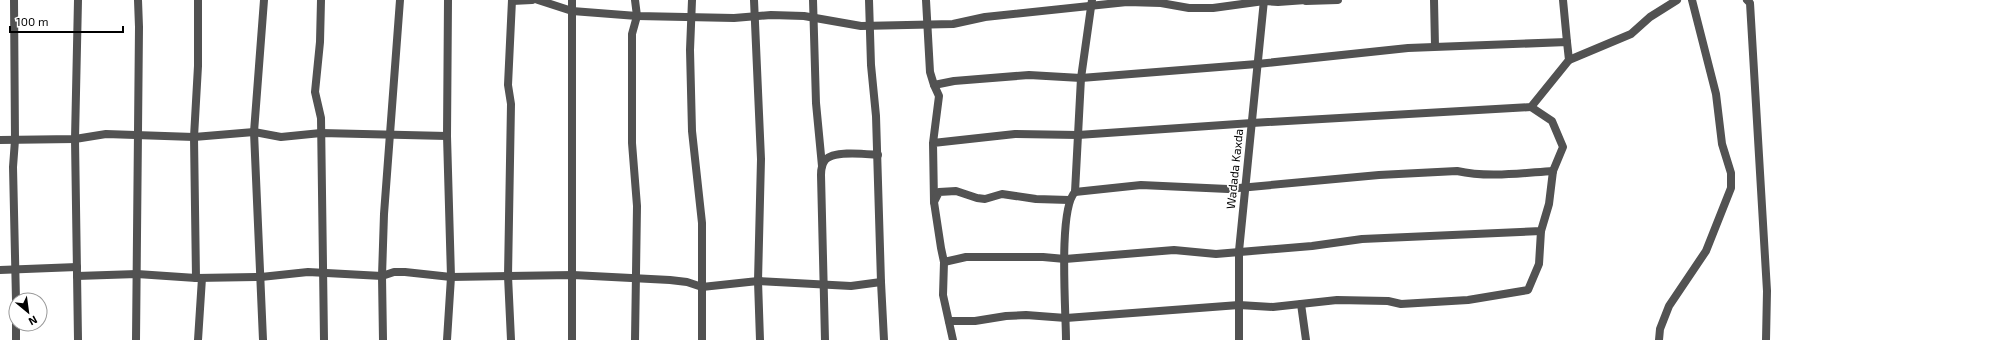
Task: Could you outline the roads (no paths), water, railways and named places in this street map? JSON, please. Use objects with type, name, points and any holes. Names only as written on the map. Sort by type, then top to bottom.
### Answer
[{"type":"street","points":[[14,0],[15,140],[13,167],[16,292]]},
{"type":"street","points":[[78,0],[75,139],[78,340]]},
{"type":"street","points":[[136,340],[138,0]]},
{"type":"street","points":[[198,0],[198,66],[194,137],[199,278],[198,340]]},
{"type":"street","points":[[263,340],[254,132],[264,0]]},
{"type":"street","points":[[321,0],[320,42],[315,92],[321,118],[324,340]]},
{"type":"street","points":[[383,340],[382,276],[400,0]]},
{"type":"street","points":[[448,0],[446,136],[451,277],[448,340]]},
{"type":"street","points":[[511,340],[508,276],[512,104],[508,85],[510,27],[512,1],[532,0]]},
{"type":"street","points":[[538,0],[572,11],[637,16],[754,17],[771,15],[814,18],[861,26],[927,26],[953,24],[985,17],[1092,3],[1160,3],[1189,8],[1212,8],[1264,0],[1278,2],[1338,0]]},
{"type":"street","points":[[572,0],[572,340]]},
{"type":"street","points":[[635,0],[637,16],[632,34],[632,143],[637,206],[635,340]]},
{"type":"street","points":[[692,0],[690,50],[692,116],[702,223],[702,340]]},
{"type":"street","points":[[754,0],[761,159],[758,281],[760,340]]},
{"type":"street","points":[[813,0],[816,103],[822,166],[825,340]]},
{"type":"street","points":[[869,0],[871,65],[878,155],[884,340]]},
{"type":"street","points":[[926,0],[930,72],[938,96],[933,143],[934,202],[944,262],[943,295],[953,340]]},
{"type":"street","name":"Wadada Kaxda","points":[[1239,340],[1239,251],[1264,0]]},
{"type":"street","points":[[1434,0],[1435,46]]},
{"type":"street","points":[[1563,0],[1569,60]]},
{"type":"street","points":[[1531,107],[1569,60],[1631,34],[1650,17],[1677,0]]},
{"type":"street","points":[[1659,340],[1660,329],[1669,306],[1706,251],[1731,188],[1731,174],[1722,144],[1716,94],[1692,0]]},
{"type":"street","points":[[1748,0],[1750,3],[1767,291],[1766,340]]},
{"type":"street","points":[[1066,340],[1065,259],[1069,200],[1075,192],[1081,78],[1092,3]]},
{"type":"street","points":[[934,85],[954,81],[1029,75],[1081,78],[1258,64],[1435,46],[1567,42]]},
{"type":"street","points":[[933,143],[1015,134],[1078,135],[1252,123],[1531,107],[1552,122],[1563,147],[1553,171],[1549,204],[1541,231],[1539,264],[1528,290],[1468,300],[1401,304],[1388,301],[1337,300],[1273,307],[1239,305],[1066,318],[1006,316],[975,321],[949,321]]},
{"type":"street","points":[[0,140],[75,139],[106,134],[194,137],[254,132],[281,137],[321,133],[446,136]]},
{"type":"street","points":[[822,166],[826,160],[833,156],[845,153],[878,155]]},
{"type":"street","points":[[1075,192],[1141,185],[1209,189],[1379,175],[1457,171],[1468,173],[1506,174],[1553,171]]},
{"type":"street","points":[[934,202],[939,192],[956,191],[985,199],[1002,194],[1036,199],[1069,200]]},
{"type":"street","points":[[944,262],[966,257],[1065,259],[1174,250],[1216,254],[1312,246],[1362,239],[1541,231]]},
{"type":"street","points":[[0,270],[77,267]]},
{"type":"street","points":[[77,276],[136,274],[199,278],[261,277],[308,272],[324,272],[382,276],[394,272],[405,272],[451,277],[573,275],[687,282],[702,287],[758,281],[851,286],[881,282]]},
{"type":"street","points":[[1301,304],[1306,340]]}]
